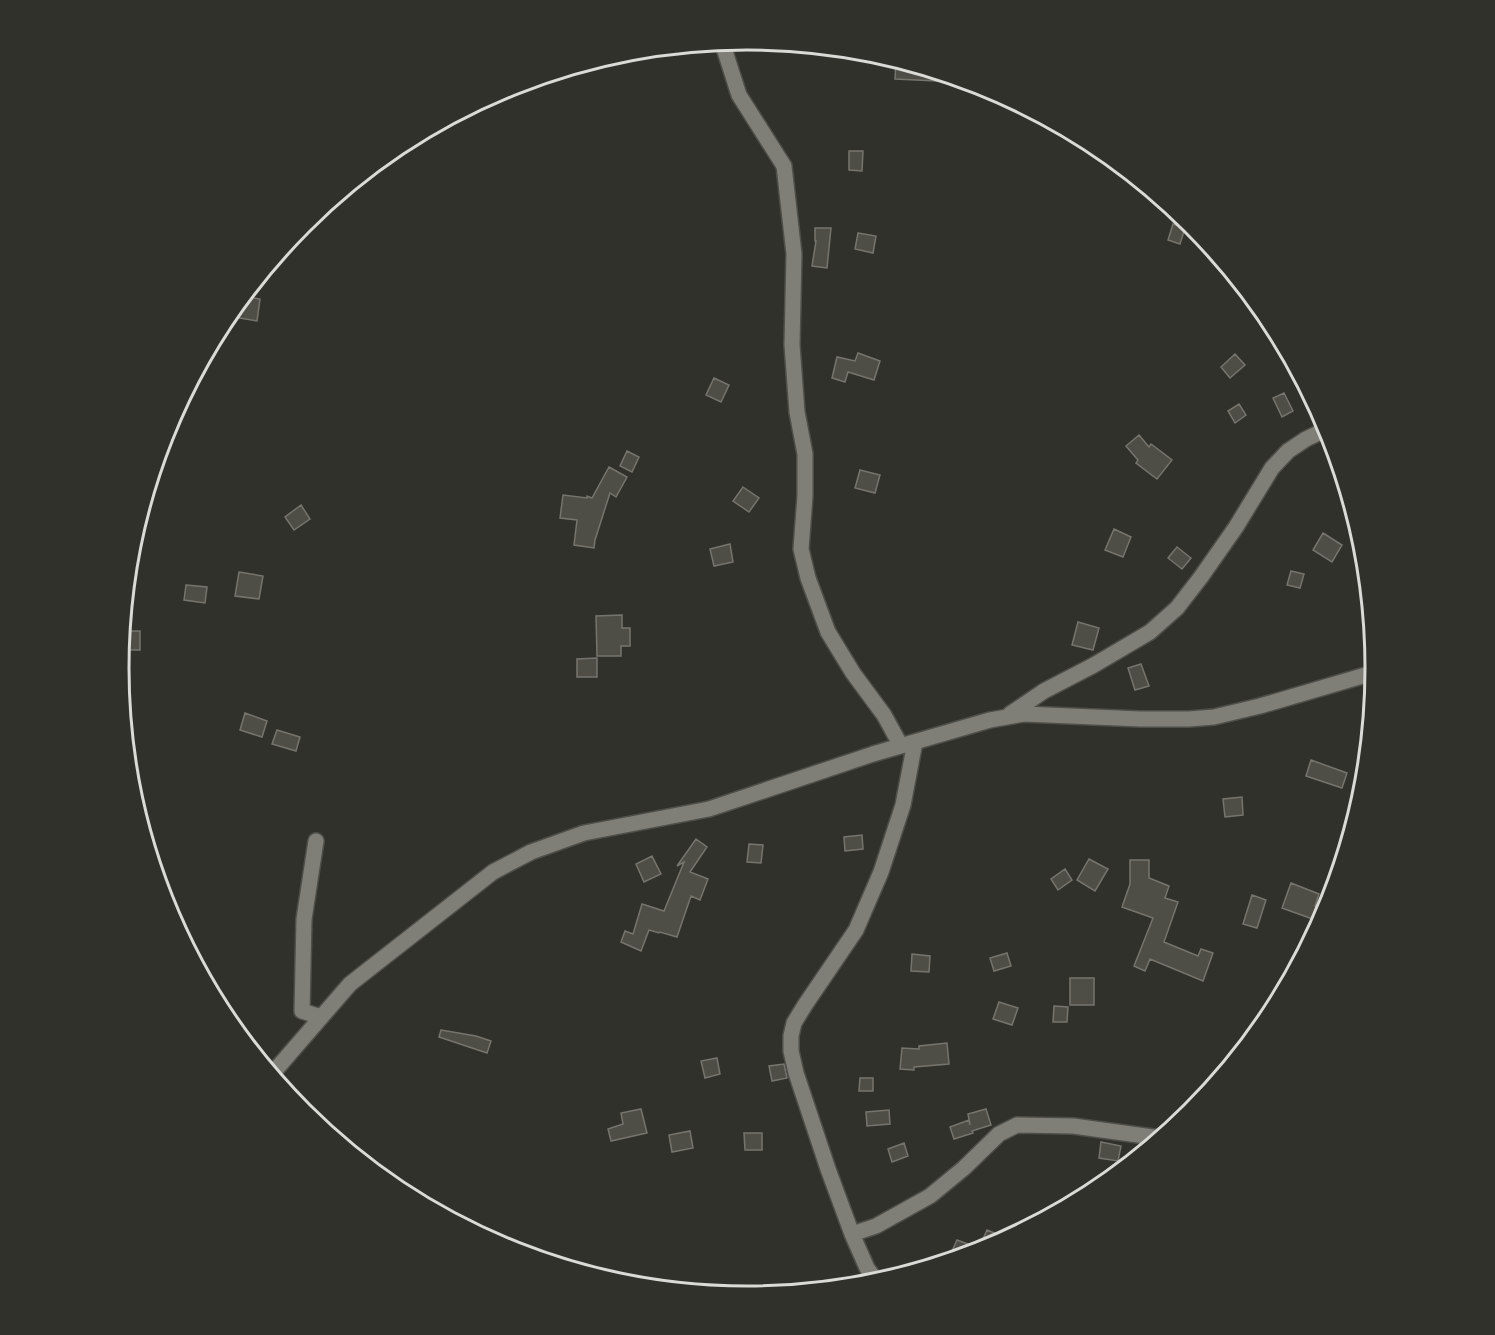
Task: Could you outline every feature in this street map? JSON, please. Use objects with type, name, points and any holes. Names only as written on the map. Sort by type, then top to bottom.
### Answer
[{"type":"street","points":[[725,51],[739,95],[784,166],[794,254],[792,345],[797,412],[805,454],[801,549],[808,578],[828,632],[853,673],[908,744],[903,805],[881,872],[856,930],[805,1005],[794,1023],[791,1036],[791,1051],[796,1073],[828,1169],[852,1234],[871,1273]]},
{"type":"street","points":[[1005,717],[1044,691],[1150,632],[1177,608],[1236,527],[1272,468],[1288,451],[1319,433]]},
{"type":"street","points":[[277,1068],[350,984],[493,872],[531,852],[584,833],[709,809],[908,744],[990,720],[1023,714],[1140,719],[1214,717],[1366,675]]},
{"type":"street","points":[[316,841],[304,919],[302,1011],[321,1017]]},
{"type":"street","points":[[852,1234],[876,1226],[930,1196],[964,1168],[999,1134],[1017,1125],[1073,1126],[1150,1137]]},
{"type":"building","points":[[896,68],[944,81],[895,79]]},
{"type":"building","points":[[849,151],[863,151],[862,171],[849,170]]},
{"type":"building","points":[[1173,224],[1184,231],[1180,244],[1168,240]]},
{"type":"building","points":[[815,228],[831,228],[827,268],[812,266],[816,241]]},
{"type":"building","points":[[858,233],[876,236],[873,253],[855,249]]},
{"type":"building","points":[[252,298],[260,299],[257,321],[239,318]]},
{"type":"building","points":[[858,353],[880,361],[874,380],[848,372],[845,382],[832,378],[837,357],[855,361]]},
{"type":"building","points":[[1235,354],[1245,365],[1230,378],[1221,367]]},
{"type":"building","points":[[714,378],[729,385],[721,402],[706,395]]},
{"type":"building","points":[[1284,393],[1293,411],[1282,417],[1273,398]]},
{"type":"building","points":[[1239,404],[1246,415],[1235,423],[1228,411]]},
{"type":"building","points":[[1139,435],[1149,447],[1151,444],[1172,460],[1157,479],[1136,463],[1138,460],[1126,446]]},
{"type":"building","points":[[627,451],[639,457],[632,472],[620,466]]},
{"type":"building","points":[[609,467],[627,477],[616,497],[610,493],[594,548],[574,545],[577,520],[560,518],[563,495],[592,498]]},
{"type":"building","points":[[860,470],[880,475],[875,493],[855,488]]},
{"type":"building","points":[[743,487],[759,498],[749,512],[733,501]]},
{"type":"building","points":[[301,505],[310,519],[294,530],[285,517]]},
{"type":"building","points":[[1114,529],[1131,537],[1123,557],[1105,550]]},
{"type":"building","points":[[1323,533],[1342,545],[1332,562],[1313,550]]},
{"type":"building","points":[[730,544],[733,562],[714,566],[710,549]]},
{"type":"building","points":[[1177,547],[1191,558],[1182,569],[1168,558]]},
{"type":"building","points":[[1291,571],[1304,574],[1300,588],[1287,585]]},
{"type":"building","points":[[239,572],[263,576],[259,599],[235,596]]},
{"type":"building","points":[[186,585],[207,587],[205,603],[184,600]]},
{"type":"building","points":[[622,615],[622,628],[630,628],[630,646],[621,646],[621,656],[597,656],[596,616]]},
{"type":"building","points":[[1078,622],[1099,628],[1093,650],[1072,645]]},
{"type":"building","points":[[131,631],[140,631],[140,650],[130,650]]},
{"type":"building","points":[[597,658],[597,677],[577,677],[577,659]]},
{"type":"building","points":[[1141,664],[1149,686],[1135,690],[1128,668]]},
{"type":"building","points":[[245,713],[267,721],[262,737],[240,730]]},
{"type":"building","points":[[277,730],[300,737],[296,751],[272,744]]},
{"type":"building","points":[[1311,760],[1347,773],[1342,788],[1306,776]]},
{"type":"building","points":[[1242,797],[1243,815],[1225,817],[1223,799]]},
{"type":"building","points":[[862,835],[863,849],[845,851],[844,837]]},
{"type":"building","points":[[696,839],[707,847],[690,872],[708,879],[700,900],[691,896],[677,937],[649,930],[641,951],[621,942],[625,931],[633,934],[642,904],[664,911],[684,862],[677,866]]},
{"type":"building","points":[[749,844],[763,845],[761,863],[747,862]]},
{"type":"building","points":[[652,856],[661,874],[644,882],[636,864]]},
{"type":"building","points":[[1089,859],[1108,869],[1095,891],[1077,880]]},
{"type":"building","points":[[1130,860],[1149,860],[1149,878],[1169,886],[1165,898],[1178,902],[1164,942],[1198,956],[1201,949],[1213,953],[1203,981],[1150,959],[1145,971],[1134,966],[1153,918],[1122,907],[1130,884]]},
{"type":"building","points":[[1065,869],[1072,880],[1058,890],[1051,879]]},
{"type":"building","points":[[1291,883],[1319,894],[1312,919],[1282,908]]},
{"type":"building","points":[[1252,895],[1266,900],[1257,928],[1243,924]]},
{"type":"building","points":[[1007,953],[1011,966],[994,971],[990,958]]},
{"type":"building","points":[[912,954],[930,956],[929,972],[911,971]]},
{"type":"building","points":[[1070,978],[1094,978],[1094,1005],[1070,1005]]},
{"type":"building","points":[[999,1002],[1018,1008],[1012,1025],[993,1019]]},
{"type":"building","points":[[1054,1006],[1068,1007],[1067,1022],[1053,1022]]},
{"type":"building","points":[[441,1030],[491,1041],[487,1053],[439,1037]]},
{"type":"building","points":[[947,1043],[949,1064],[914,1067],[914,1070],[900,1069],[902,1048],[919,1049],[919,1046]]},
{"type":"building","points":[[717,1058],[720,1074],[705,1078],[701,1061]]},
{"type":"building","points":[[784,1064],[787,1078],[772,1081],[769,1066]]},
{"type":"building","points":[[860,1078],[873,1078],[873,1091],[859,1091]]},
{"type":"building","points":[[641,1109],[647,1133],[611,1141],[608,1129],[623,1124],[621,1113]]},
{"type":"building","points":[[986,1109],[991,1125],[954,1139],[950,1127],[969,1120],[970,1125],[968,1114]]},
{"type":"building","points":[[889,1110],[890,1124],[867,1126],[866,1112]]},
{"type":"building","points":[[690,1131],[693,1148],[672,1152],[669,1135]]},
{"type":"building","points":[[744,1133],[762,1133],[762,1150],[745,1150]]},
{"type":"building","points":[[1101,1142],[1121,1146],[1118,1161],[1099,1158]]},
{"type":"building","points":[[904,1143],[908,1156],[892,1162],[888,1149]]},
{"type":"building","points":[[987,1230],[995,1233],[984,1238]]},
{"type":"building","points":[[957,1240],[968,1244],[952,1251]]}]
